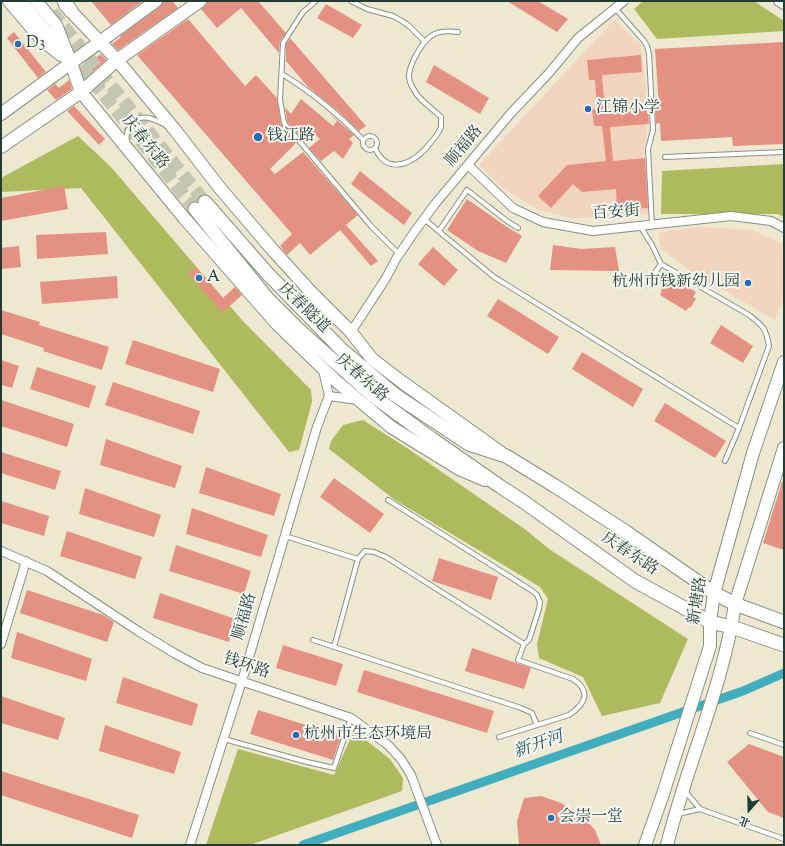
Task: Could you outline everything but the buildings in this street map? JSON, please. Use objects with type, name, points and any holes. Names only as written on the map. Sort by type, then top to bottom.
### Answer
[{"type":"main road","points":[[9,1],[42,40],[71,63]]},
{"type":"main road","points":[[20,1],[71,63]]},
{"type":"main road","name":"庆春东路","points":[[36,1],[56,25],[81,92],[185,219],[277,324],[323,369],[391,427],[459,469],[501,487],[635,581],[710,622],[732,627],[784,646]]},
{"type":"main road","points":[[1,114],[99,41],[156,1]]},
{"type":"main road","points":[[1,147],[81,92],[117,60],[200,1]]},
{"type":"main road","name":"庆春东路","points":[[66,4],[117,60],[175,130],[219,187],[271,248],[310,291],[351,332],[372,359],[506,456],[626,532],[714,593],[735,604],[784,622]]},
{"type":"main road","name":"庆春隧道","points":[[501,487],[372,395],[298,329],[267,298],[200,206],[342,350],[395,395],[469,444],[506,456]]},
{"type":"main road","name":"新塘路","points":[[645,845],[710,646],[710,622],[714,593],[753,453],[784,362]]},
{"type":"main road","points":[[667,845],[683,788],[716,692],[732,627],[735,604],[784,448]]},
{"type":"street","name":"顺福路","points":[[351,332],[400,254],[435,204],[511,113],[549,73],[578,38],[624,1]]},
{"type":"street","points":[[779,1],[784,4]]},
{"type":"street","name":"百安街","points":[[468,165],[512,208],[543,222],[593,231],[731,216],[771,221],[784,228]]},
{"type":"street","points":[[323,369],[329,396],[359,400]]},
{"type":"street","name":"顺福路","points":[[190,845],[242,681],[317,427],[329,396]]},
{"type":"street","name":"钱环路","points":[[1,551],[47,571],[174,653],[202,668],[351,718],[388,745],[401,759],[411,775],[437,845]]},
{"type":"street","points":[[1,644],[26,561]]},
{"type":"lane","points":[[316,1],[303,12],[283,43],[280,100],[284,123],[371,226],[400,254]]},
{"type":"lane","points":[[351,1],[367,9],[393,16],[409,26],[425,42]]},
{"type":"lane","points":[[615,8],[647,46],[653,130],[648,149],[652,225]]},
{"type":"lane","points":[[363,140],[365,137],[372,136],[377,141],[375,148],[378,154],[388,162],[396,165],[405,164],[415,159],[426,149],[441,126],[441,117],[421,100],[413,89],[409,77],[412,64],[425,42],[432,35],[445,31],[458,32]]},
{"type":"lane","points":[[282,74],[348,123],[363,140],[362,144],[364,148],[367,150],[372,150],[375,148]]},
{"type":"lane","points":[[128,150],[126,134],[130,126],[140,117],[152,118],[175,130]]},
{"type":"lane","points":[[665,157],[784,152]]},
{"type":"lane","points":[[439,231],[467,190],[506,221],[518,228]]},
{"type":"lane","points":[[424,218],[494,277],[739,428]]},
{"type":"lane","points":[[640,226],[661,264],[749,315],[760,324],[767,334],[768,346],[739,428],[725,461]]},
{"type":"lane","points":[[654,274],[661,264]]},
{"type":"lane","points":[[388,500],[537,595],[540,602],[539,609],[529,640],[524,644],[518,660],[573,679],[580,684],[585,700],[580,708],[569,715],[499,737]]},
{"type":"lane","points":[[285,536],[358,559]]},
{"type":"lane","points":[[334,647],[358,559],[365,551],[374,552],[386,557],[524,644]]},
{"type":"lane","points":[[312,640],[521,708],[532,713],[537,725]]},
{"type":"lane","points":[[224,739],[334,768],[351,718]]},
{"type":"lane","points":[[750,733],[784,746]]},
{"type":"lane","points":[[683,788],[700,809],[784,839]]},
{"type":"lane","points":[[675,815],[700,809]]},
{"type":"shaded area","name":"江锦小学","points":[[614,20],[640,44],[646,86],[647,133],[643,159],[650,214],[603,218],[571,218],[539,210],[506,191],[479,165]]},
{"type":"shaded area","name":"杭州市钱新幼儿园","points":[[702,227],[752,230],[784,244],[784,297],[775,320],[687,269],[660,248],[659,232]]},
{"type":"green space","points":[[643,1],[754,1],[784,21],[784,31],[657,39],[634,9]]},
{"type":"green space","points":[[78,136],[111,167],[241,319],[311,390],[312,402],[299,450],[289,452],[81,188],[1,192],[1,178]]},
{"type":"green space","points":[[784,164],[784,217],[778,214],[661,214],[662,171]]},
{"type":"green space","points":[[363,420],[410,450],[526,530],[549,549],[688,639],[660,703],[602,716],[583,677],[539,658],[537,644],[548,599],[540,587],[395,500],[329,449],[331,441],[343,425]]},
{"type":"green space","points":[[354,731],[390,759],[403,778],[402,791],[250,845],[206,845],[238,749],[334,775]]},
{"type":"waterway","name":"新开河","points":[[303,845],[743,691],[784,673]]},
{"type":"tunnel","points":[[52,12],[205,202]]},
{"type":"tunnel","points":[[69,51],[195,209]]},
{"type":"place","name":"D3","points":[[18,44]]},
{"type":"place","name":"江锦小学","points":[[588,109]]},
{"type":"place","name":"钱江路","points":[[258,137]]},
{"type":"place","name":"A","points":[[199,278]]},
{"type":"place","name":"杭州市钱新幼儿园","points":[[748,283]]},
{"type":"place","name":"杭州市生态环境局","points":[[296,735]]},
{"type":"place","name":"会崇一堂","points":[[551,818]]}]
